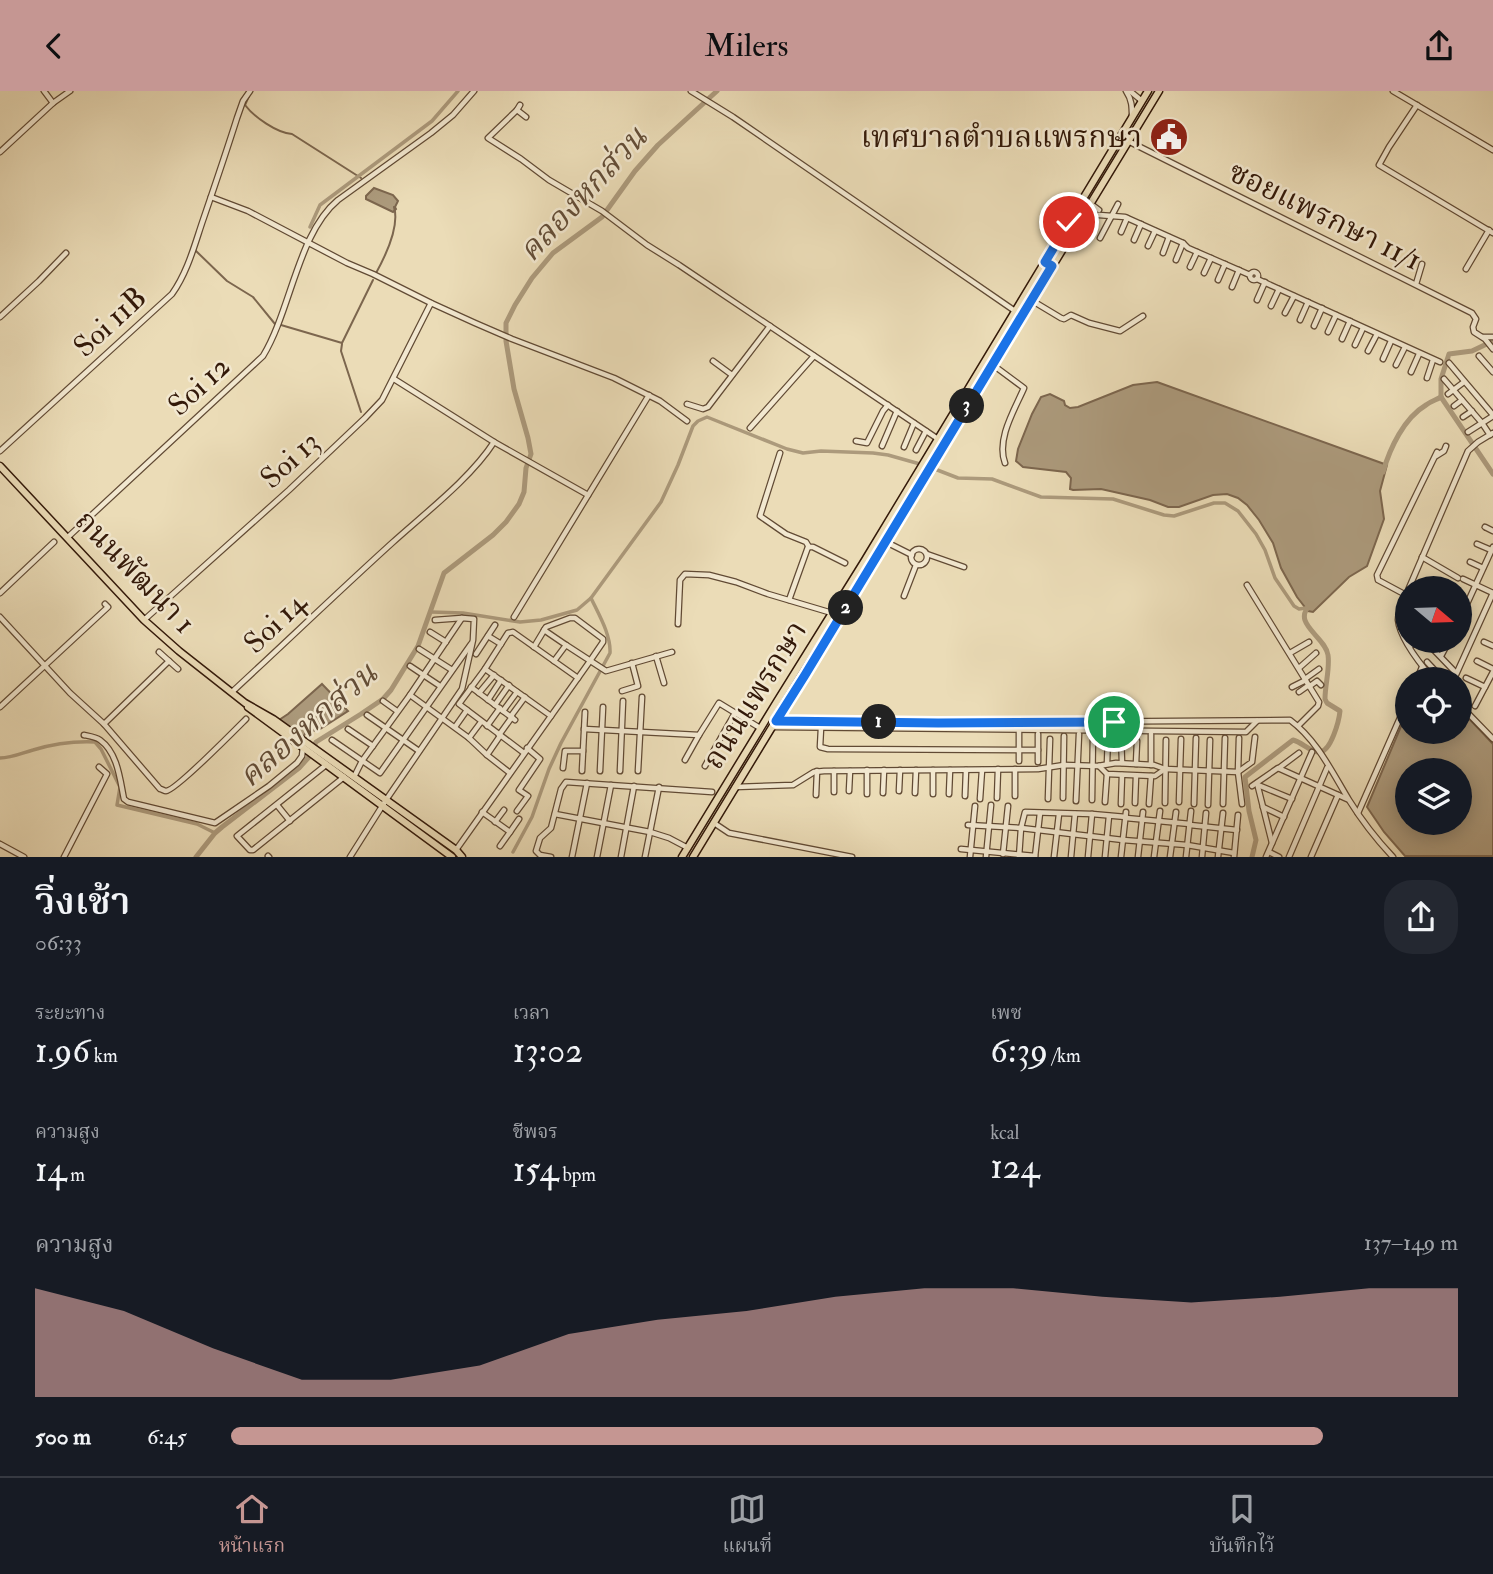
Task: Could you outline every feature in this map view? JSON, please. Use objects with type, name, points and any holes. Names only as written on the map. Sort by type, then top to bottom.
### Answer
[{"type":"main road","name":"ถนนแพรกษา","points":[[931,459],[938,439],[1148,91]]},
{"type":"main road","name":"ถนนแพรกษา","points":[[682,856],[792,677],[993,365],[1159,91]]},
{"type":"main road","points":[[1045,262],[1052,266]]},
{"type":"main road","name":"ถนนพัฒนา 1","points":[[0,466],[144,620],[231,693],[273,719],[318,755]]},
{"type":"main road","name":"ถนนแพรกษา","points":[[694,856],[886,542],[925,469]]},
{"type":"main road","points":[[792,677],[801,682]]},
{"type":"main road","points":[[318,755],[327,764],[348,776]]},
{"type":"main road","points":[[318,755],[454,854]]},
{"type":"street","points":[[44,91],[53,103]]},
{"type":"street","points":[[0,152],[53,103],[70,91]]},
{"type":"street","name":"Soi 11B","points":[[0,451],[172,294],[182,278],[243,101],[250,91]]},
{"type":"street","name":"Soi 12","points":[[68,537],[263,356],[279,325],[308,243],[323,214],[431,133],[453,115],[474,91]]},
{"type":"street","points":[[691,91],[1015,311]]},
{"type":"street","points":[[1128,91],[1142,101]]},
{"type":"street","points":[[1128,91],[1132,118]]},
{"type":"street","points":[[1393,91],[1493,150]]},
{"type":"street","points":[[1417,105],[1379,163],[1491,232],[1466,269]]},
{"type":"street","points":[[526,117],[518,107],[488,138],[549,180],[604,213],[647,245],[938,439]]},
{"type":"street","name":"ซอยแพรกษา 11/1","points":[[1128,141],[1472,313],[1476,319],[1474,332],[1484,338],[1491,347]]},
{"type":"street","points":[[211,197],[248,211],[346,263],[498,334],[614,378],[667,405],[687,421]]},
{"type":"street","points":[[1100,238],[1118,204]]},
{"type":"street","points":[[1088,206],[1100,213],[1128,218],[1250,275],[1255,273],[1257,279],[1440,362]]},
{"type":"street","points":[[1121,232],[1128,218]]},
{"type":"street","points":[[1134,240],[1141,224]]},
{"type":"street","points":[[1148,246],[1155,231]]},
{"type":"street","points":[[1163,253],[1169,237]]},
{"type":"street","points":[[1176,260],[1183,243]]},
{"type":"street","points":[[1190,267],[1197,252]]},
{"type":"street","points":[[0,317],[66,253]]},
{"type":"street","points":[[1204,273],[1211,258]]},
{"type":"street","points":[[1218,279],[1225,264]]},
{"type":"street","points":[[1416,284],[1422,264]]},
{"type":"street","points":[[1232,287],[1239,270]]},
{"type":"street","points":[[1258,300],[1265,282]]},
{"type":"street","points":[[1271,306],[1279,289]]},
{"type":"street","points":[[1285,313],[1294,296]]},
{"type":"street","points":[[1031,300],[1061,318],[1072,315],[1119,331],[1143,316]]},
{"type":"street","points":[[1300,320],[1308,302]]},
{"type":"street","name":"Soi 13","points":[[144,620],[289,490],[382,400],[431,303]]},
{"type":"street","points":[[1314,326],[1322,309]]},
{"type":"street","points":[[1328,332],[1336,315]]},
{"type":"street","points":[[1342,339],[1350,321]]},
{"type":"street","points":[[687,404],[706,409],[770,326]]},
{"type":"street","points":[[1355,345],[1363,328]]},
{"type":"street","points":[[1368,351],[1377,334]]},
{"type":"street","points":[[1484,338],[1493,337]]},
{"type":"street","points":[[1383,359],[1391,341]]},
{"type":"street","points":[[1396,365],[1405,347]]},
{"type":"street","points":[[1411,372],[1419,354]]},
{"type":"street","points":[[750,428],[814,356]]},
{"type":"street","points":[[1479,356],[1493,372]]},
{"type":"street","points":[[1427,378],[1433,360]]},
{"type":"street","points":[[713,361],[732,375]]},
{"type":"street","points":[[1449,363],[1493,415],[1468,432]]},
{"type":"street","points":[[993,365],[1024,388],[1005,435],[1005,463]]},
{"type":"street","points":[[394,379],[494,442],[588,495]]},
{"type":"street","points":[[1414,576],[1471,447],[1491,434],[1462,400],[1451,392],[1444,379]]},
{"type":"street","points":[[1451,392],[1464,382]]},
{"type":"street","points":[[514,617],[649,395]]},
{"type":"street","points":[[1454,406],[1462,400]]},
{"type":"street","points":[[856,441],[867,443],[888,405]]},
{"type":"street","points":[[883,446],[897,411]]},
{"type":"street","points":[[1463,417],[1472,411]]},
{"type":"street","points":[[904,447],[914,423]]},
{"type":"street","points":[[916,450],[926,431]]},
{"type":"street","name":"Soi 14","points":[[231,693],[469,473],[484,458],[494,442]]},
{"type":"street","points":[[1395,588],[1378,580],[1377,575],[1436,454],[1444,451],[1446,446]]},
{"type":"street","points":[[780,453],[761,519],[806,542],[809,547],[845,563]]},
{"type":"street","points":[[1485,527],[1493,531]]},
{"type":"street","points":[[0,593],[54,542]]},
{"type":"street","points":[[886,542],[912,555]]},
{"type":"street","points":[[1472,593],[1492,549],[1477,544]]},
{"type":"street","points":[[789,600],[809,547]]},
{"type":"street","points":[[916,565],[912,561],[912,555],[919,549],[964,567]]},
{"type":"street","points":[[916,565],[925,563],[927,554]]},
{"type":"street","points":[[1422,557],[1493,593],[1459,667]]},
{"type":"street","points":[[1470,562],[1483,568]]},
{"type":"street","points":[[904,596],[916,565]]},
{"type":"street","points":[[678,624],[680,580],[685,574],[709,575],[736,582],[833,613]]},
{"type":"street","points":[[1247,585],[1319,704],[1298,726]]},
{"type":"street","points":[[0,707],[108,607]]},
{"type":"street","points":[[0,617],[70,693],[104,724],[164,791],[181,781],[246,719]]},
{"type":"street","points":[[327,764],[237,837],[251,851],[348,776],[410,695],[462,618]]},
{"type":"street","points":[[454,854],[603,639],[575,618],[570,618],[550,625],[534,647]]},
{"type":"street","points":[[350,856],[462,689],[473,640],[474,619],[435,620]]},
{"type":"street","points":[[476,653],[495,625]]},
{"type":"street","points":[[544,630],[606,671],[672,652]]},
{"type":"street","points":[[430,632],[446,642]]},
{"type":"street","points":[[517,811],[528,796],[519,790],[540,759],[500,735],[459,704],[510,632],[578,678]]},
{"type":"street","points":[[488,636],[501,644]]},
{"type":"street","points":[[332,740],[380,773],[473,640]]},
{"type":"street","points":[[1290,653],[1309,642]]},
{"type":"street","points":[[1485,642],[1493,646]]},
{"type":"street","points":[[554,661],[566,645]]},
{"type":"street","points":[[419,649],[452,670]]},
{"type":"street","points":[[159,652],[178,669]]},
{"type":"street","points":[[1299,668],[1316,653]]},
{"type":"street","points":[[1414,653],[1422,667]]},
{"type":"street","points":[[1438,653],[1448,667]]},
{"type":"street","points":[[656,656],[664,683]]},
{"type":"street","points":[[104,724],[169,661]]},
{"type":"street","points":[[1427,661],[1432,667]]},
{"type":"street","points":[[1472,708],[1493,671],[1477,661]]},
{"type":"street","points":[[622,691],[638,686],[632,663]]},
{"type":"street","points":[[410,666],[440,687]]},
{"type":"street","points":[[485,669],[551,716]]},
{"type":"street","points":[[1299,692],[1319,669]]},
{"type":"street","points":[[479,693],[494,675]]},
{"type":"street","points":[[488,700],[501,680]]},
{"type":"street","points":[[1292,687],[1317,681],[1321,685]]},
{"type":"street","points":[[1472,681],[1485,687]]},
{"type":"street","points":[[487,726],[509,685]]},
{"type":"street","points":[[471,687],[513,718]]},
{"type":"street","points":[[499,708],[517,691]]},
{"type":"street","points":[[410,695],[455,727],[510,773]]},
{"type":"street","points":[[487,755],[525,697]]},
{"type":"street","points":[[638,771],[642,697]]},
{"type":"street","points":[[383,701],[397,711]]},
{"type":"street","points":[[620,771],[623,701]]},
{"type":"street","points":[[685,760],[719,703],[760,728]]},
{"type":"street","points":[[600,771],[603,707]]},
{"type":"street","points":[[455,727],[467,710]]},
{"type":"street","points":[[582,771],[585,712]]},
{"type":"street","points":[[705,766],[736,713]]},
{"type":"street","points":[[367,715],[419,751]]},
{"type":"street","points":[[1472,716],[1493,739]]},
{"type":"street","points":[[774,724],[1290,720],[1324,757],[1369,830],[1393,856]]},
{"type":"street","points":[[774,724],[821,728],[1245,732],[1257,721],[1290,722],[1298,726]]},
{"type":"street","points":[[469,738],[481,722]]},
{"type":"street","points":[[821,728],[820,747],[828,749],[1038,750]]},
{"type":"street","points":[[348,729],[373,746]]},
{"type":"street","points":[[584,729],[699,735]]},
{"type":"street","points":[[1358,813],[1395,729]]},
{"type":"street","points":[[1019,761],[1020,732]]},
{"type":"street","points":[[1038,734],[1038,762]]},
{"type":"street","points":[[1076,801],[1079,734]]},
{"type":"street","points":[[1092,800],[1096,766],[1093,734]]},
{"type":"street","points":[[1151,765],[1152,734]]},
{"type":"street","points":[[83,735],[99,739],[107,747],[121,779],[124,799],[128,802],[215,823],[285,774],[297,763],[305,747]]},
{"type":"street","points":[[1107,764],[1108,735]]},
{"type":"street","points":[[1121,735],[1122,762]]},
{"type":"street","points":[[1063,798],[1064,736]]},
{"type":"street","points":[[735,787],[793,785],[817,771],[1042,769],[1122,762],[1165,769],[1238,772],[1252,762],[1255,737]]},
{"type":"street","points":[[1194,804],[1196,738]]},
{"type":"street","points":[[1223,804],[1225,738]]},
{"type":"street","points":[[1239,738],[1238,772],[1242,804]]},
{"type":"street","points":[[1048,799],[1050,739]]},
{"type":"street","points":[[1179,802],[1181,739]]},
{"type":"street","points":[[1164,803],[1167,740]]},
{"type":"street","points":[[1208,805],[1210,740]]},
{"type":"street","points":[[1136,741],[1136,764]]},
{"type":"street","points":[[1279,856],[1268,854],[1314,749]]},
{"type":"street","points":[[563,768],[565,751],[583,751]]},
{"type":"street","points":[[1256,785],[1299,753]]},
{"type":"street","points":[[1096,766],[1107,774],[1136,776],[1157,776],[1165,769]]},
{"type":"street","points":[[64,856],[107,775],[99,767]]},
{"type":"street","points":[[1278,768],[1350,802]]},
{"type":"street","points":[[1289,856],[1327,768]]},
{"type":"street","points":[[980,799],[982,769]]},
{"type":"street","points":[[998,769],[998,798]]},
{"type":"street","points":[[1014,796],[1015,769]]},
{"type":"street","points":[[867,770],[867,794]]},
{"type":"street","points":[[883,793],[884,770]]},
{"type":"street","points":[[899,791],[900,770]]},
{"type":"street","points":[[915,793],[916,770]]},
{"type":"street","points":[[933,770],[933,794]]},
{"type":"street","points":[[949,794],[950,770]]},
{"type":"street","points":[[965,796],[966,770]]},
{"type":"street","points":[[816,795],[817,771]]},
{"type":"street","points":[[834,771],[834,792]]},
{"type":"street","points":[[849,791],[850,771]]},
{"type":"street","points":[[1105,802],[1107,774]]},
{"type":"street","points":[[1121,804],[1122,775]]},
{"type":"street","points":[[1135,803],[1136,776]]},
{"type":"street","points":[[1149,804],[1151,776]]},
{"type":"street","points":[[551,856],[540,855],[536,851],[540,838],[551,829],[561,789],[566,782],[712,792]]},
{"type":"street","points":[[572,856],[587,783]]},
{"type":"street","points":[[597,856],[611,785]]},
{"type":"street","points":[[1256,785],[1292,799]]},
{"type":"street","points":[[1256,785],[1272,843]]},
{"type":"street","points":[[621,856],[634,786]]},
{"type":"street","points":[[645,856],[659,787]]},
{"type":"street","points":[[1311,856],[1338,795]]},
{"type":"street","points":[[277,805],[290,821]]},
{"type":"street","points":[[986,854],[991,805]]},
{"type":"street","points":[[970,856],[970,825],[975,806]]},
{"type":"street","points":[[1002,855],[1008,806]]},
{"type":"street","points":[[1263,807],[1284,817]]},
{"type":"street","points":[[495,822],[504,810]]},
{"type":"street","points":[[1154,856],[1160,811]]},
{"type":"street","points":[[1186,856],[1192,811]]},
{"type":"street","points":[[482,812],[510,832]]},
{"type":"street","points":[[1019,856],[1025,812],[1126,816],[1237,830]]},
{"type":"street","points":[[1138,856],[1143,812]]},
{"type":"street","points":[[1170,856],[1176,812]]},
{"type":"street","points":[[961,849],[986,854],[1035,856],[1040,813]]},
{"type":"street","points":[[1202,856],[1206,813]]},
{"type":"street","points":[[1218,853],[1223,813]]},
{"type":"street","points":[[555,814],[650,832],[688,848]]},
{"type":"street","points":[[1054,856],[1059,814]]},
{"type":"street","points":[[1071,856],[1075,814]]},
{"type":"street","points":[[1088,856],[1093,814]]},
{"type":"street","points":[[970,825],[1187,845],[1234,855],[1238,815]]},
{"type":"street","points":[[1105,856],[1109,816]]},
{"type":"street","points":[[1121,856],[1126,816]]},
{"type":"street","points":[[500,846],[519,819]]},
{"type":"street","points":[[714,823],[729,833],[852,856]]},
{"type":"street","points":[[0,844],[23,856]]},
{"type":"water","points":[[374,188],[393,195],[398,201],[393,212],[366,199]]},
{"type":"water","points":[[1157,382],[1387,465],[1380,491],[1384,519],[1367,566],[1349,577],[1313,612],[1308,611],[1281,568],[1273,543],[1259,520],[1238,498],[1227,494],[1213,495],[1179,507],[1168,507],[1101,489],[1073,490],[1070,489],[1071,478],[1066,472],[1023,467],[1016,461],[1018,449],[1041,397],[1050,394],[1064,401],[1070,408],[1078,407],[1133,385]]},
{"type":"water","points":[[322,684],[348,711],[317,731],[308,730],[302,738],[279,720]]},
{"type":"water","points":[[1472,722],[1493,744],[1493,856],[1405,856],[1367,807],[1395,740],[1395,744],[1472,744]]},
{"type":"waterway","points":[[310,227],[320,205],[432,121],[458,91]]},
{"type":"waterway","name":"คลองหกส่วน","points":[[706,101],[717,91]]},
{"type":"waterway","points":[[249,96],[245,105],[260,119],[273,128],[292,134],[361,178]]},
{"type":"waterway","name":"คลองหกส่วน","points":[[196,857],[215,833],[299,768],[309,757],[316,742],[383,699],[418,646],[444,573],[493,535],[519,504],[531,454],[514,389],[506,341],[506,323],[532,278],[553,253],[602,217],[635,171],[658,145],[705,102]]},
{"type":"waterway","points":[[375,275],[393,233],[394,207]]},
{"type":"waterway","points":[[195,250],[227,281],[253,297],[275,324]]},
{"type":"waterway","points":[[281,325],[342,343],[373,280]]},
{"type":"waterway","points":[[1441,397],[1441,379],[1449,354],[1472,351],[1493,341]]},
{"type":"waterway","points":[[342,344],[341,351],[361,412]]},
{"type":"waterway","points":[[1441,397],[1493,474]]},
{"type":"waterway","points":[[1383,472],[1394,444],[1411,418],[1430,402],[1441,397]]},
{"type":"waterway","points":[[431,612],[463,613],[520,622],[541,620],[577,610],[591,598],[661,502],[693,426],[707,417],[803,453],[821,451],[888,455],[958,478],[992,479],[1041,497],[1113,499],[1174,516],[1214,503],[1225,503],[1238,511],[1256,534],[1275,578],[1294,606],[1299,609],[1306,608]]},
{"type":"waterway","points":[[513,852],[532,817],[561,743],[610,653],[607,632],[591,598]]},
{"type":"waterway","points":[[1252,857],[1256,840],[1245,777],[1293,740],[1313,751],[1324,750],[1334,735],[1338,721],[1340,711],[1325,699],[1328,666],[1326,648],[1304,617],[1311,604]]},
{"type":"waterway","points":[[0,758],[56,745],[95,742],[120,787],[117,805],[197,824],[215,833]]},
{"type":"place","name":"เทศบาลตำบลแพรกษา","points":[[1169,137]]},
{"type":"route","points":[[1069,222],[1045,262],[1052,266],[776,721],[1114,722]]}]
